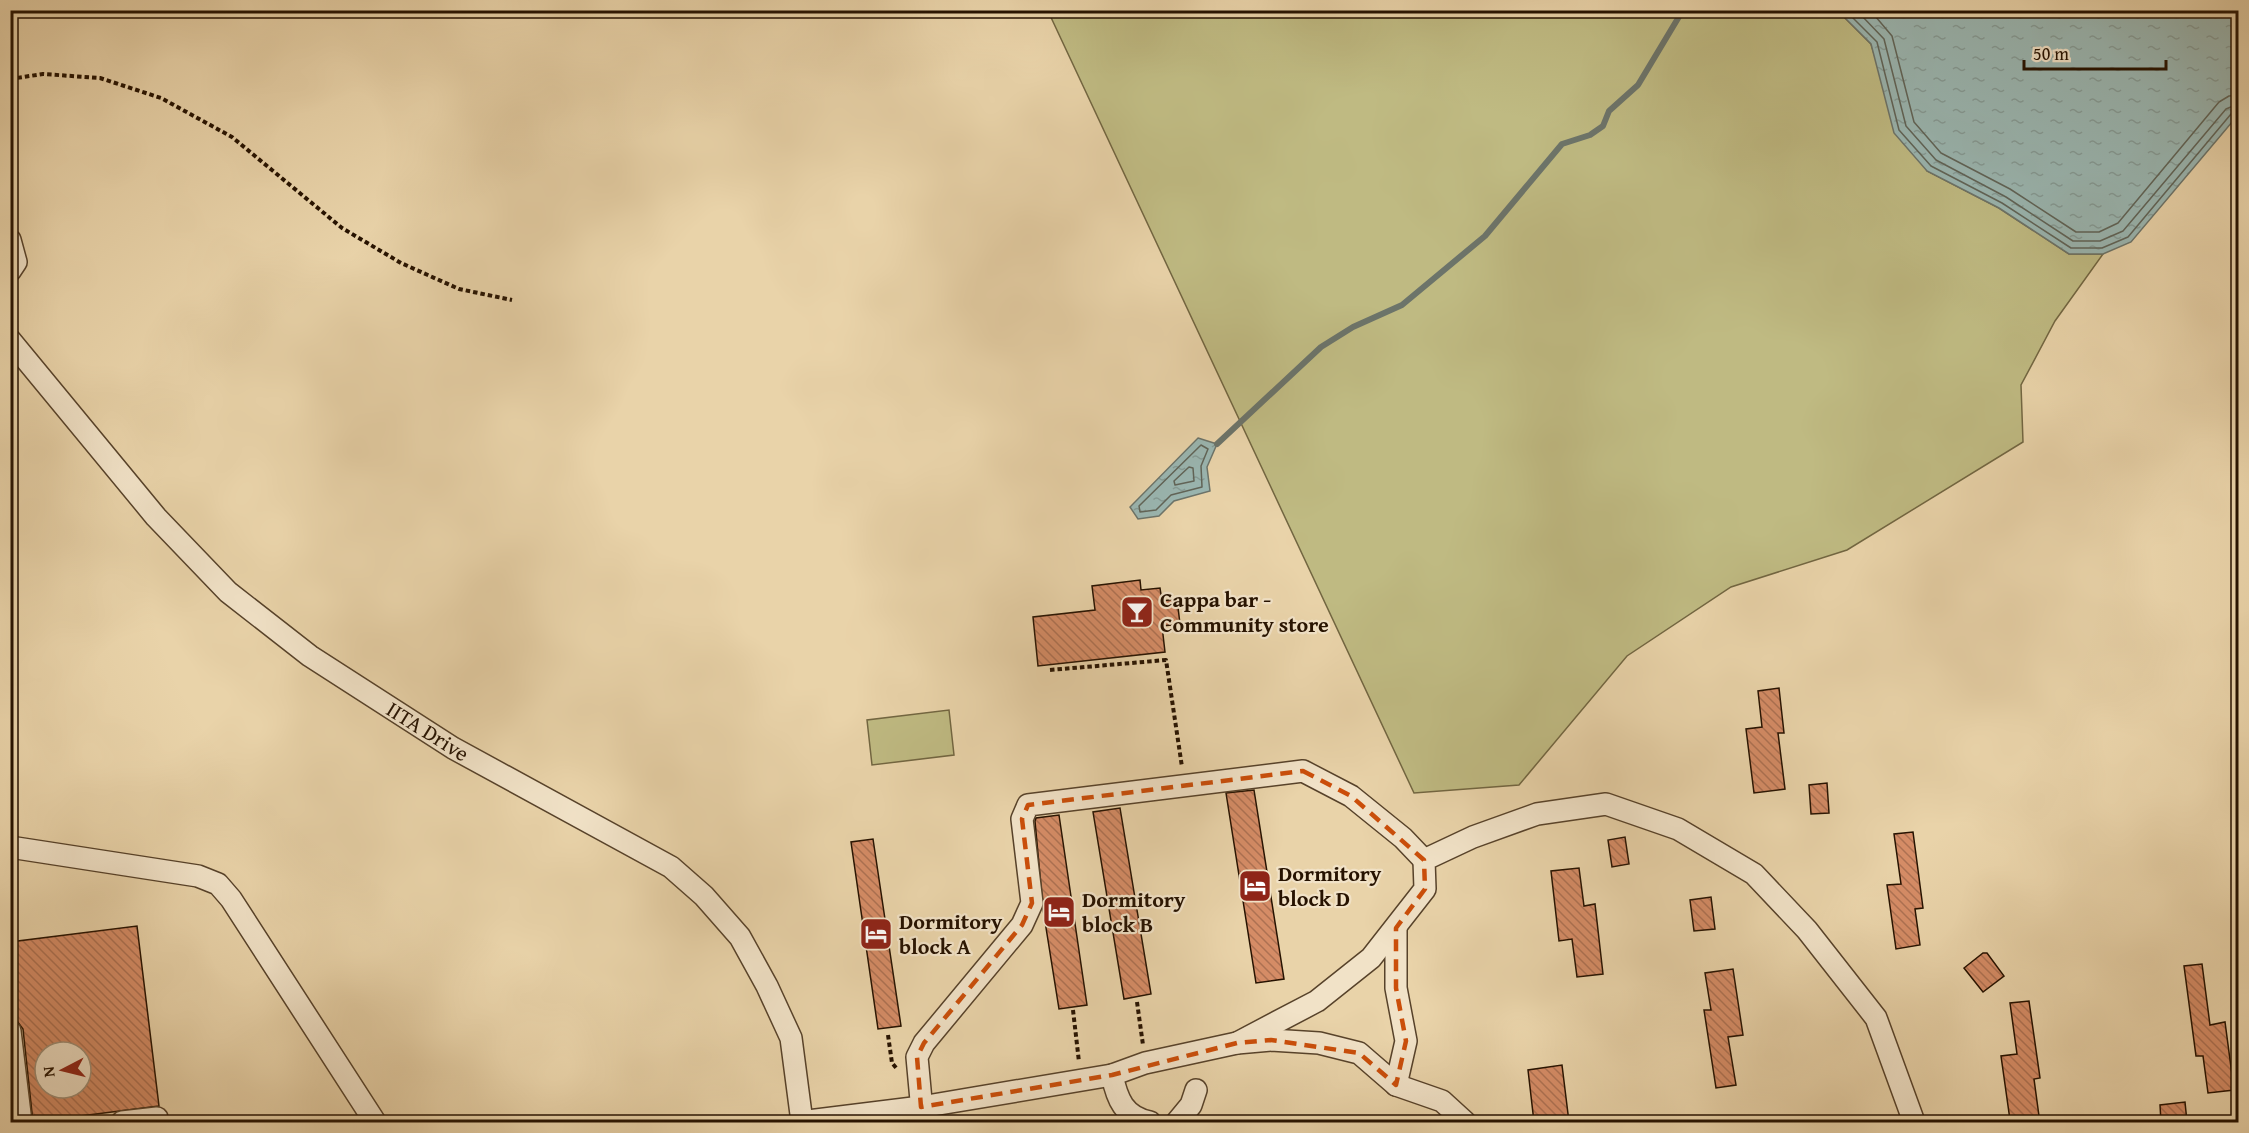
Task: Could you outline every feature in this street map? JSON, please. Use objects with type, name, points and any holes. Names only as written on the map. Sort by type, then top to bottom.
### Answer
[{"type":"street","points":[[10,240],[16,262],[10,271]]},
{"type":"street","name":"IITA Drive","points":[[10,340],[156,518],[228,592],[310,656],[453,748],[671,867],[704,896],[740,937],[767,986],[791,1038],[801,1122]]},
{"type":"street","points":[[922,1115],[917,1057],[924,1043],[1022,925],[1032,903],[1022,819],[1028,805],[1303,771],[1351,796],[1403,838],[1424,860],[1425,889],[1371,958],[1317,1001],[1237,1043]]},
{"type":"street","points":[[1424,860],[1473,837],[1537,814],[1606,804],[1678,829],[1754,874],[1814,939],[1876,1018],[1914,1122]]},
{"type":"street","points":[[10,847],[198,876],[218,884],[231,899],[375,1122]]},
{"type":"street","points":[[1396,928],[1396,988],[1406,1041],[1396,1085]]},
{"type":"street","points":[[10,1031],[21,1122]]},
{"type":"street","points":[[801,1122],[922,1115],[1081,1078],[1112,1075],[1145,1063],[1237,1043],[1271,1040],[1319,1043],[1359,1053],[1396,1085],[1442,1101],[1465,1122]]},
{"type":"street","points":[[1112,1075],[1115,1090],[1126,1112],[1138,1120],[1150,1122]]},
{"type":"street","points":[[1177,1122],[1191,1105],[1196,1090]]},
{"type":"street","points":[[122,1122],[157,1118]]},
{"type":"path","points":[[10,79],[43,74],[100,78],[161,98],[232,137],[342,228],[401,263],[459,289],[512,300]]},
{"type":"path","points":[[1050,670],[1166,660],[1185,785]]},
{"type":"path","points":[[1137,1002],[1145,1063]]},
{"type":"path","points":[[1073,1010],[1081,1078]]},
{"type":"highlighted area","points":[[1303,771],[1351,796],[1424,860],[1425,889],[1396,928],[1396,988],[1406,1041],[1396,1085],[1359,1053],[1271,1040],[1237,1043],[1112,1075],[921,1107],[917,1057],[924,1043],[1022,925],[1032,903],[1022,819],[1028,805]]},
{"type":"shaded area","points":[[1048,11],[1849,11],[1844,17],[1871,44],[1882,80],[1927,171],[1999,208],[2069,254],[2103,254],[2055,321],[2021,385],[2023,442],[1847,550],[1731,587],[1627,656],[1519,785],[1414,793]]},
{"type":"shaded area","points":[[949,710],[954,755],[872,765],[867,720]]},
{"type":"water","points":[[1849,10],[2238,11],[2238,115],[2131,242],[2103,254],[2069,254],[1999,208],[1927,171],[1894,133],[1871,44],[1844,17]]},
{"type":"water","points":[[1198,438],[1217,444],[1207,467],[1210,491],[1174,501],[1159,516],[1138,519],[1130,507]]},
{"type":"building","name":"Cappa bar - Community store","points":[[1140,580],[1141,590],[1160,588],[1162,601],[1177,599],[1180,624],[1162,626],[1165,652],[1038,666],[1033,617],[1095,610],[1092,586]]},
{"type":"building","points":[[1779,688],[1784,733],[1778,733],[1785,789],[1754,793],[1746,729],[1762,727],[1758,691]]},
{"type":"building","points":[[1827,783],[1829,813],[1811,814],[1809,785]]},
{"type":"building","name":"Dormitory block D","points":[[1254,790],[1284,979],[1256,983],[1226,793]]},
{"type":"building","points":[[1120,808],[1151,994],[1124,999],[1093,812]]},
{"type":"building","name":"Dormitory block B","points":[[1059,815],[1087,1005],[1059,1009],[1043,909],[1035,821],[1036,818]]},
{"type":"building","points":[[1913,832],[1923,908],[1915,909],[1920,945],[1896,949],[1887,885],[1901,884],[1894,834]]},
{"type":"building","points":[[1625,837],[1629,864],[1612,867],[1608,840]]},
{"type":"building","name":"Dormitory block A","points":[[873,839],[901,1026],[878,1029],[851,842]]},
{"type":"building","points":[[1579,868],[1584,906],[1595,904],[1603,974],[1577,977],[1572,939],[1559,941],[1551,871]]},
{"type":"building","points":[[1711,897],[1715,929],[1694,931],[1690,900]]},
{"type":"building","points":[[137,926],[159,1106],[33,1122],[23,1029],[17,1021],[10,942]]},
{"type":"building","points":[[1983,953],[1987,953],[2004,976],[1983,992],[1964,968]]},
{"type":"building","points":[[2202,964],[2210,1025],[2225,1022],[2234,1090],[2208,1093],[2203,1056],[2196,1056],[2184,966]]},
{"type":"building","points":[[1733,969],[1743,1035],[1728,1037],[1736,1085],[1716,1088],[1704,1010],[1711,1010],[1705,973]]},
{"type":"building","points":[[2029,1001],[2040,1078],[2034,1079],[2039,1116],[2010,1120],[2001,1056],[2017,1054],[2010,1003]]},
{"type":"building","points":[[1562,1065],[1569,1122],[1534,1122],[1528,1070]]},
{"type":"building","points":[[2185,1102],[2187,1122],[2161,1122],[2160,1105]]},
{"type":"waterway","points":[[1217,444],[1321,347],[1353,327],[1402,305],[1485,236],[1562,144],[1590,135],[1603,126],[1609,111],[1638,85],[1683,10]]},
{"type":"place","name":"Cappa bar - Community store","points":[[1137,612]]},
{"type":"place","name":"Dormitory block D","points":[[1255,886]]},
{"type":"place","name":"Dormitory block B","points":[[1059,912]]},
{"type":"place","name":"Dormitory block A","points":[[876,934]]}]
